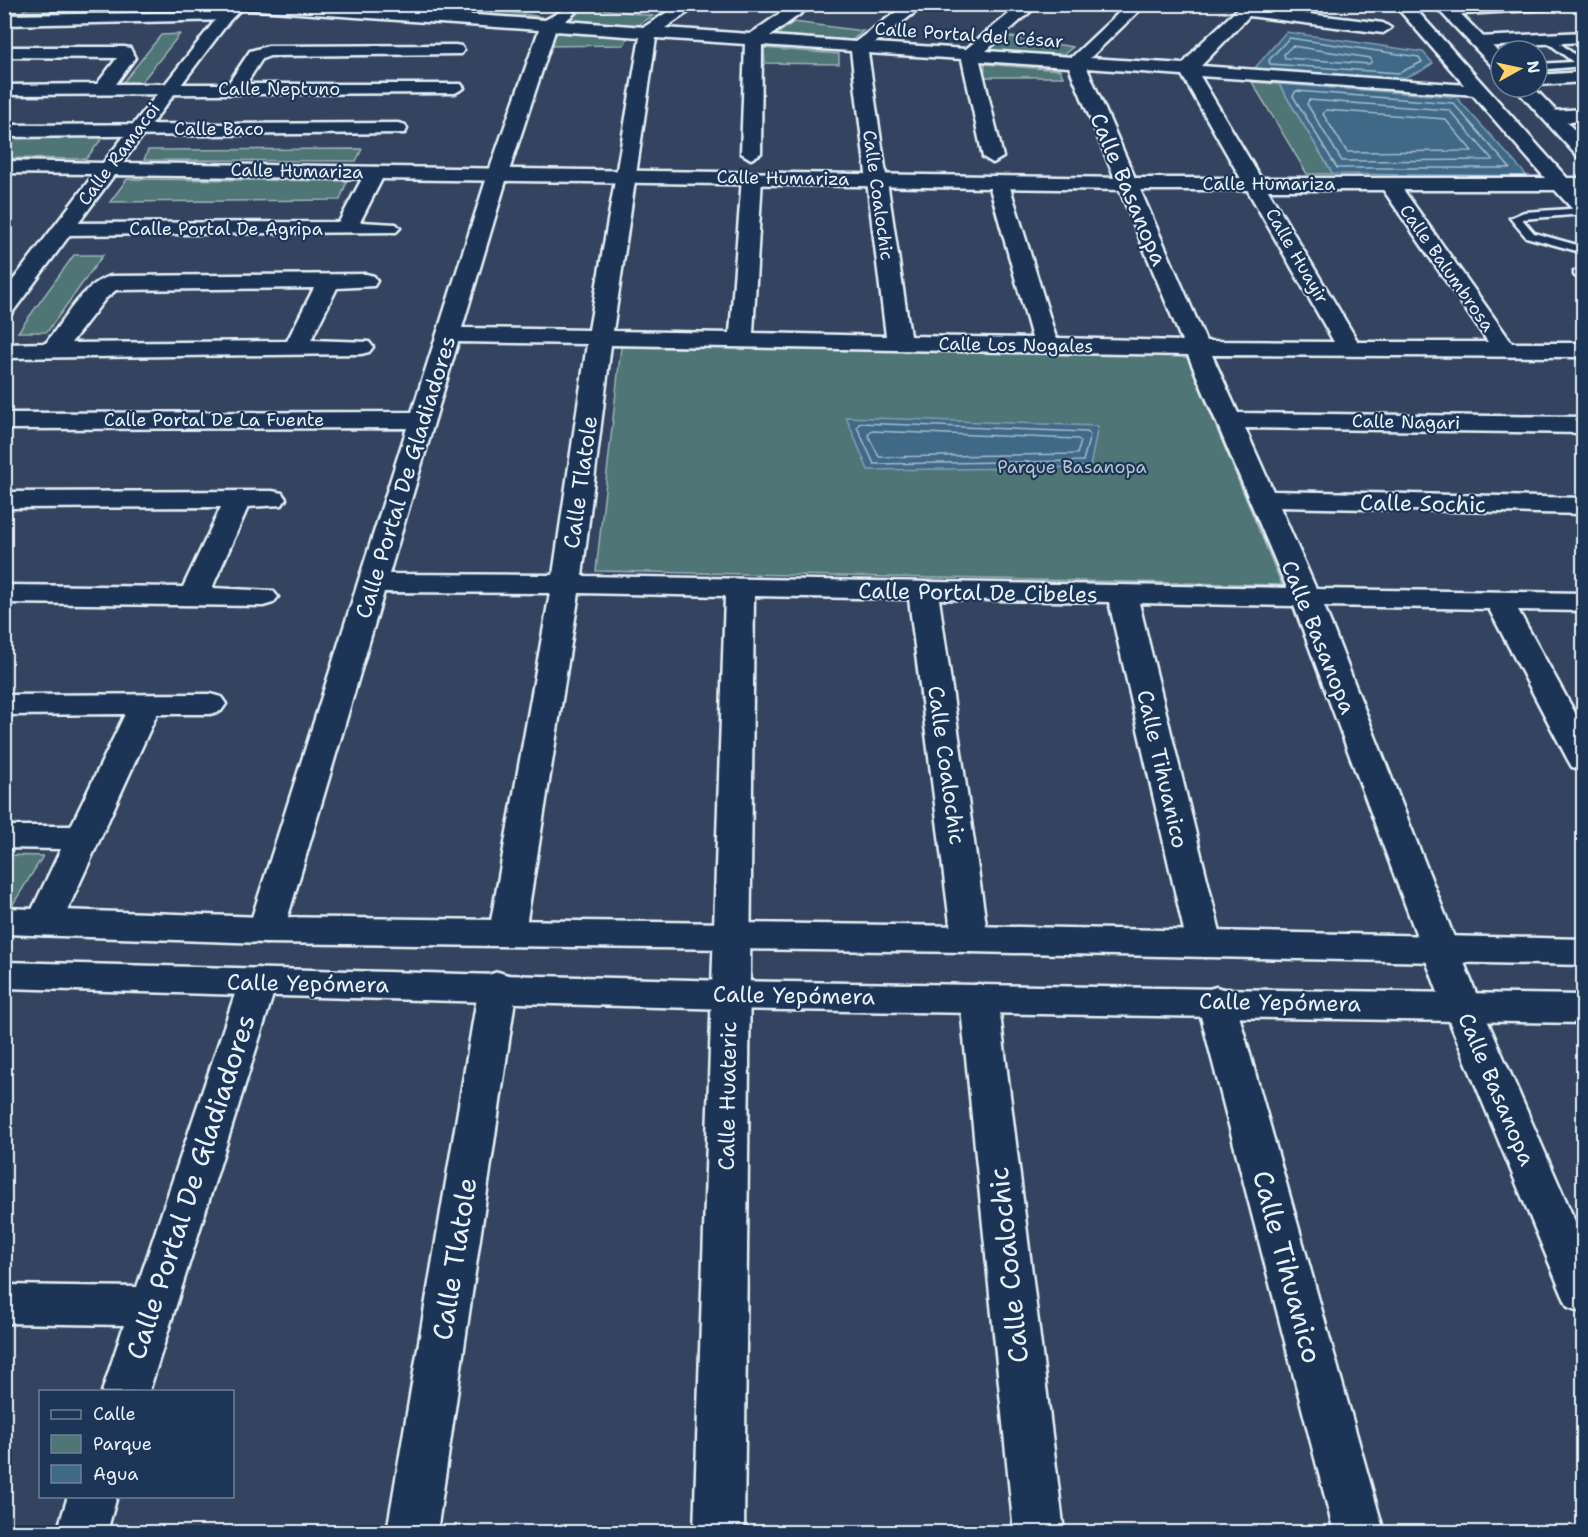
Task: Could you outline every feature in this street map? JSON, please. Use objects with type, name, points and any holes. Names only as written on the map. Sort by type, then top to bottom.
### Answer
[{"type":"street","points":[[4,14],[18,4]]},
{"type":"street","name":"Calle Portal del César","points":[[244,4],[1476,90]]},
{"type":"street","points":[[549,25],[582,4]]},
{"type":"street","points":[[649,31],[692,4]]},
{"type":"street","points":[[751,153],[754,39],[806,4]]},
{"type":"street","points":[[859,47],[918,4]]},
{"type":"street","points":[[993,158],[970,55],[1031,4]]},
{"type":"street","points":[[1076,62],[1138,4]]},
{"type":"street","points":[[1402,4],[1584,211]]},
{"type":"street","points":[[1444,7],[1550,4]]},
{"type":"street","points":[[1444,7],[1489,53]]},
{"type":"street","points":[[1188,70],[1204,50],[1250,8],[1383,28]]},
{"type":"street","points":[[4,20],[231,11]]},
{"type":"street","name":"Calle Ramacoi","points":[[6,302],[231,11]]},
{"type":"street","name":"Calle Portal De Gladiadores","points":[[266,930],[498,174],[549,25]]},
{"type":"street","name":"Calle Tlatole","points":[[507,932],[566,584],[624,176],[649,31]]},
{"type":"street","points":[[1549,39],[1584,37]]},
{"type":"street","points":[[1478,42],[1489,42]]},
{"type":"street","name":"Calle Coalochic","points":[[859,47],[898,343]]},
{"type":"street","points":[[233,89],[256,55],[261,53],[455,50]]},
{"type":"street","points":[[411,88],[432,51]]},
{"type":"street","points":[[4,52],[124,52],[126,58],[102,90]]},
{"type":"street","name":"Calle Basanopa","points":[[1076,62],[1306,598],[1462,1006],[1584,1294]]},
{"type":"street","name":"Calle Huayir","points":[[1188,70],[1350,349]]},
{"type":"street","points":[[1549,79],[1584,78]]},
{"type":"street","name":"Calle Neptuno","points":[[4,90],[455,88]]},
{"type":"street","points":[[1535,99],[1584,152]]},
{"type":"street","points":[[1552,117],[1584,115]]},
{"type":"street","name":"Calle Baco","points":[[4,131],[400,124],[389,146]]},
{"type":"street","name":"Calle Humariza","points":[[4,167],[1126,183],[1562,186],[1584,184]]},
{"type":"street","points":[[346,228],[375,173]]},
{"type":"street","points":[[741,341],[752,178]]},
{"type":"street","points":[[998,181],[1046,345]]},
{"type":"street","name":"Calle Balumbrosa","points":[[1390,185],[1505,350]]},
{"type":"street","name":"Calle Portal De Agripa","points":[[63,229],[389,228]]},
{"type":"street","points":[[296,347],[329,281]]},
{"type":"street","points":[[52,350],[97,294],[111,283],[366,281]]},
{"type":"street","name":"Calle Los Nogales","points":[[449,335],[1197,348],[1584,350]]},
{"type":"street","points":[[4,351],[361,347]]},
{"type":"street","name":"Calle Portal De La Fuente","points":[[4,421],[423,420]]},
{"type":"street","name":"Calle Nagari","points":[[1228,420],[1584,425]]},
{"type":"street","points":[[4,500],[272,500]]},
{"type":"street","points":[[193,597],[238,500]]},
{"type":"street","name":"Calle Sochic","points":[[1263,500],[1584,506]]},
{"type":"street","name":"Calle Portal De Cibeles","points":[[373,583],[566,584],[1584,602]]},
{"type":"street","name":"Calle Huateric","points":[[719,1533],[729,995],[740,588]]},
{"type":"street","name":"Calle Coalochic","points":[[923,591],[970,939]]},
{"type":"street","points":[[4,594],[263,597]]},
{"type":"street","name":"Calle Tihuanico","points":[[1122,595],[1205,944]]},
{"type":"street","points":[[1499,601],[1584,760]]},
{"type":"street","points":[[4,705],[210,704]]},
{"type":"street","points":[[44,922],[145,705]]},
{"type":"street","points":[[4,837],[82,838]]},
{"type":"street","points":[[4,921],[266,930],[732,935],[1441,947],[1584,952]]},
{"type":"street","name":"Calle Yepómera","points":[[4,975],[498,986],[729,995],[1215,1001],[1584,1009]]},
{"type":"street","name":"Calle Portal De Gladiadores","points":[[126,1390],[258,982]]},
{"type":"street","name":"Calle Tlatole","points":[[412,1533],[498,986]]},
{"type":"street","name":"Calle Coalochic","points":[[979,998],[1039,1533]]},
{"type":"street","name":"Calle Tihuanico","points":[[1215,1001],[1359,1533]]},
{"type":"street","points":[[4,1304],[151,1306]]},
{"type":"street","points":[[82,1533],[93,1498]]},
{"type":"lane","points":[[1549,39],[1581,64],[1549,66]]},
{"type":"lane","points":[[1584,211],[1524,215],[1515,218],[1530,235],[1584,250]]},
{"type":"green space","points":[[33,4],[173,4],[212,7],[203,13],[17,15]]},
{"type":"green space","points":[[339,5],[463,5],[542,17],[532,18]]},
{"type":"green space","points":[[588,7],[653,16],[638,25],[565,20]]},
{"type":"green space","points":[[794,22],[863,31],[852,40],[776,35]]},
{"type":"green space","points":[[557,33],[628,37],[624,45],[547,46]]},
{"type":"green space","points":[[180,34],[140,84],[122,84],[161,35]]},
{"type":"green space","points":[[1005,36],[1073,47],[1063,55],[989,50]]},
{"type":"green space","points":[[764,48],[839,54],[839,64],[765,63]]},
{"type":"green space","points":[[985,64],[1060,70],[1063,77],[984,77]]},
{"type":"green space","points":[[1252,82],[1279,84],[1333,174],[1307,174]]},
{"type":"green space","points":[[5,136],[104,136],[86,159],[5,158]]},
{"type":"green space","points":[[362,149],[356,161],[144,160],[148,150]]},
{"type":"green space","points":[[127,179],[347,181],[340,200],[110,202]]},
{"type":"green space","points":[[74,255],[103,255],[47,332],[18,332]]},
{"type":"green space","name":"Parque Basanopa","points":[[621,347],[1186,355],[1282,585],[596,571]]},
{"type":"green space","points":[[5,855],[43,856],[12,906],[5,906]]},
{"type":"water","points":[[1286,32],[1423,52],[1433,63],[1421,71],[1400,79],[1253,70]]},
{"type":"water","points":[[1279,84],[1456,97],[1527,176],[1333,174]]},
{"type":"water","points":[[846,417],[1098,426],[1090,467],[868,470]]}]
